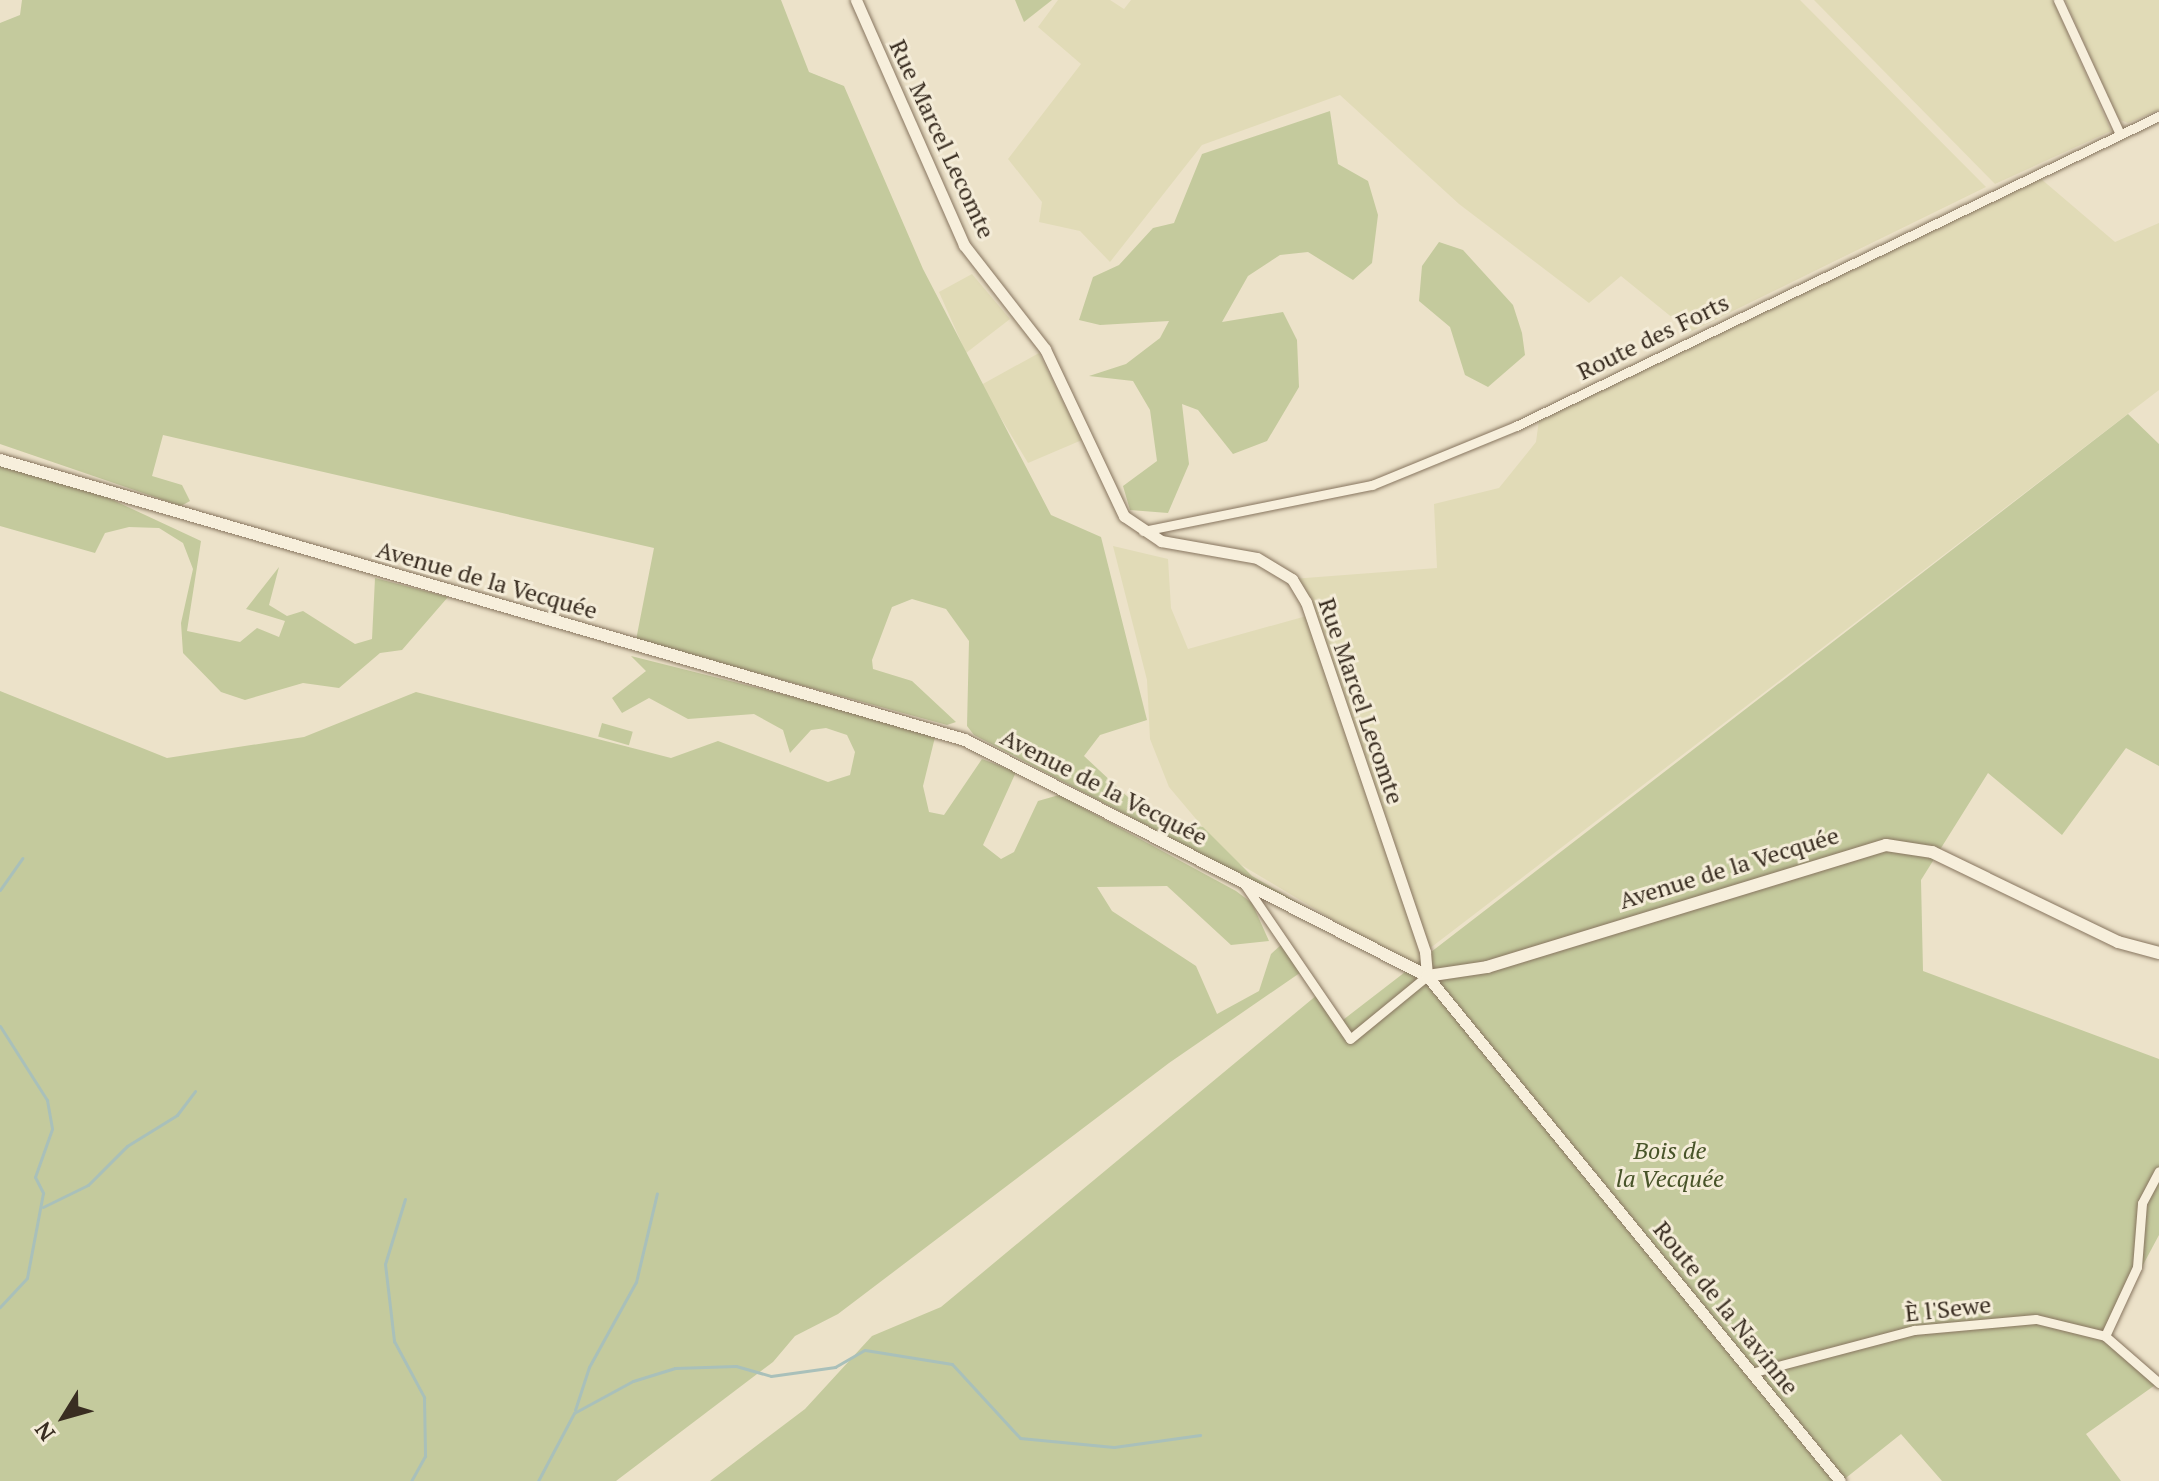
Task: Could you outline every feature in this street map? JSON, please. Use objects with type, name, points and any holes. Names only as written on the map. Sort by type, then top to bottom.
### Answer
[{"type":"main road","name":"Avenue de la Vecquée","points":[[0,460],[965,740],[1427,976],[1487,967],[1886,845],[1932,852],[2118,942],[2159,953]]},
{"type":"street","name":"Rue Marcel Lecomte","points":[[856,0],[964,245],[1045,349],[1117,504],[1143,531],[1257,558],[1292,579],[1306,602],[1425,952],[1427,976]]},
{"type":"street","points":[[2058,0],[2120,134]]},
{"type":"street","name":"Route des Forts","points":[[1143,531],[1363,489],[1516,426],[2159,116]]},
{"type":"street","points":[[1245,885],[1350,1039],[1427,976]]},
{"type":"street","name":"Route de la Navinne","points":[[1427,976],[1840,1481]]},
{"type":"street","points":[[2159,1171],[2142,1203],[2137,1267],[2105,1336],[2159,1383]]},
{"type":"street","name":"È l'Sewe","points":[[1751,1373],[1914,1330],[2036,1319],[2105,1336]]},
{"type":"shaded area","points":[[1058,0],[1110,0],[1124,9],[1131,0],[1800,0],[1986,187],[1690,332],[1621,276],[1589,303],[1459,204],[1340,95],[1202,145],[1110,262],[1080,231],[1039,222],[1042,202],[1008,159],[1081,64],[1038,27]]},
{"type":"shaded area","points":[[1814,0],[2053,0],[2111,131],[1995,184]]},
{"type":"shaded area","points":[[2065,0],[2159,0],[2159,110],[2128,123],[2118,119]]},
{"type":"shaded area","points":[[2040,178],[2115,242],[2159,223],[2159,390],[1425,952],[1427,976],[1228,857],[1169,787],[1150,739],[1147,680],[1113,546],[1168,559],[1171,608],[1188,649],[1310,615],[1292,579],[1437,568],[1434,504],[1499,488],[1536,442],[1539,420]]},
{"type":"shaded area","points":[[972,274],[1010,319],[966,353],[939,292]]},
{"type":"shaded area","points":[[1039,353],[1082,440],[1028,463],[981,385]]},
{"type":"green space","points":[[22,0],[781,0],[809,72],[844,86],[923,269],[1051,515],[1101,537],[1147,720],[1100,735],[1084,756],[1129,798],[1167,820],[1203,827],[1252,876],[1333,923],[974,735],[967,726],[969,641],[946,609],[912,599],[892,607],[872,660],[873,669],[912,681],[956,722],[947,725],[636,640],[654,548],[163,435],[152,476],[182,485],[190,501],[181,506],[0,444],[0,23],[20,15]]},
{"type":"green space","points":[[1015,0],[1052,0],[1024,22]]},
{"type":"green space","points":[[1330,111],[1338,164],[1368,181],[1378,215],[1372,263],[1353,280],[1308,252],[1280,255],[1248,276],[1222,322],[1283,312],[1297,340],[1299,387],[1267,441],[1233,454],[1198,410],[1182,404],[1189,464],[1168,513],[1130,510],[1123,486],[1157,461],[1150,410],[1133,381],[1089,376],[1126,364],[1160,338],[1169,321],[1100,325],[1079,320],[1093,277],[1119,265],[1153,228],[1174,223],[1202,154]]},
{"type":"green space","points":[[1439,242],[1463,250],[1513,305],[1525,355],[1488,387],[1465,375],[1450,327],[1419,301],[1422,266]]},
{"type":"green space","name":"Bois de la Vecquée","points":[[2128,414],[2159,444],[2159,766],[2126,748],[2062,835],[1988,773],[1921,880],[1923,971],[2159,1059],[2159,1235],[2105,1336],[2158,1383],[2086,1434],[2121,1481],[1942,1481],[1901,1434],[1842,1481],[710,1481],[805,1409],[872,1336],[941,1307],[1317,995],[1339,1023]]},
{"type":"green space","points":[[0,465],[100,494],[201,541],[187,631],[240,642],[257,628],[279,637],[285,621],[246,609],[279,567],[269,605],[287,616],[303,611],[355,644],[372,639],[375,578],[448,597],[402,650],[380,653],[339,688],[303,683],[245,700],[221,692],[183,653],[181,623],[193,569],[183,543],[159,528],[129,527],[105,533],[95,553],[0,526]]},
{"type":"green space","points":[[631,656],[936,733],[923,786],[929,812],[944,815],[982,759],[1016,772],[983,845],[1001,859],[1014,852],[1038,801],[1059,795],[1236,891],[1252,903],[1269,941],[1231,945],[1167,886],[1097,887],[1112,911],[1196,966],[1217,1014],[1259,991],[1271,954],[1283,943],[1307,968],[1169,1063],[838,1314],[795,1336],[773,1362],[616,1481],[0,1481],[0,691],[167,758],[304,737],[416,692],[671,758],[718,741],[828,782],[850,775],[855,752],[847,735],[826,728],[811,730],[790,753],[783,730],[754,714],[688,719],[649,698],[622,713],[612,698],[646,671]]},
{"type":"green space","points":[[602,723],[633,732],[629,745],[598,736]]},
{"type":"waterway","points":[[0,890],[22,858]]},
{"type":"waterway","points":[[0,1026],[47,1100],[52,1129],[35,1177],[43,1193],[27,1278],[0,1307]]},
{"type":"waterway","points":[[43,1207],[88,1185],[127,1146],[177,1115],[195,1091]]},
{"type":"waterway","points":[[575,1410],[589,1367],[636,1282],[657,1193]]},
{"type":"waterway","points":[[405,1199],[385,1264],[394,1341],[424,1397],[425,1456],[411,1481]]},
{"type":"waterway","points":[[538,1481],[574,1413],[633,1381],[675,1368],[736,1366],[771,1376],[835,1367],[865,1350],[952,1364],[1020,1438],[1114,1447],[1200,1435]]}]
